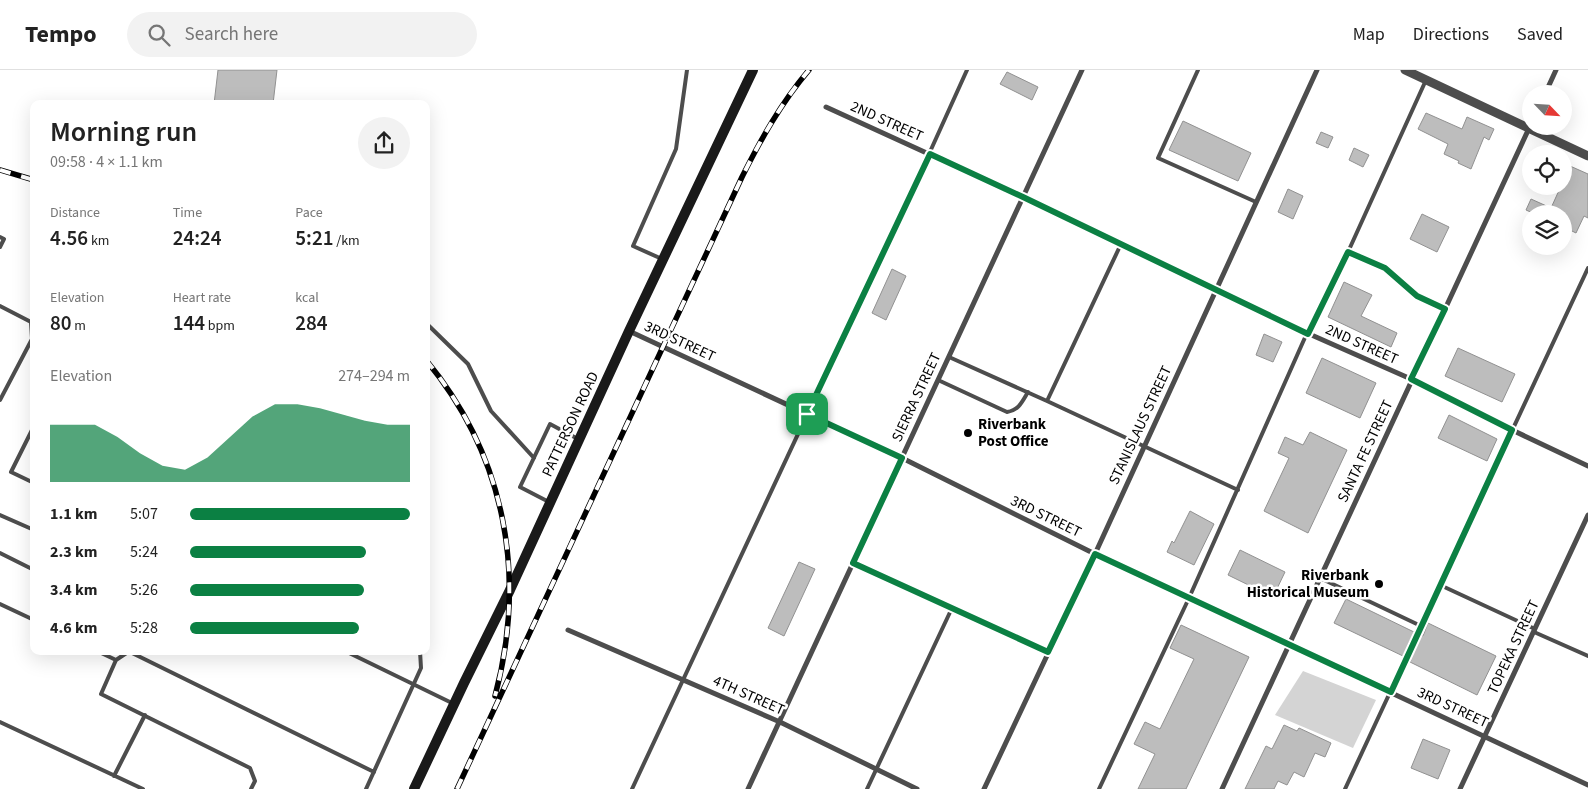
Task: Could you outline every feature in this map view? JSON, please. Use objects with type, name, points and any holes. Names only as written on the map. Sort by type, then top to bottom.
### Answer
[{"type":"main road","name":"PATTERSON ROAD","points":[[414,789],[493,625],[629,331],[753,70]]},
{"type":"street","name":"SIERRA STREET","points":[[748,789],[1082,70]]},
{"type":"street","name":"STANISLAUS STREET","points":[[984,789],[1095,554],[1317,70]]},
{"type":"street","points":[[1405,70],[1522,122]]},
{"type":"street","points":[[1549,85],[1556,70]]},
{"type":"street","name":"2ND STREET","points":[[826,107],[1023,197],[1308,334],[1411,379],[1588,466]]},
{"type":"street","name":"SANTA FE STREET","points":[[1222,789],[1526,135]]},
{"type":"street","points":[[1547,135],[1588,156]]},
{"type":"street","name":"3RD STREET","points":[[629,331],[902,458],[1095,554],[1588,784]]},
{"type":"street","name":"TOPEKA STREET","points":[[1460,789],[1588,515]]},
{"type":"street","name":"4TH STREET","points":[[568,630],[780,722],[917,789]]},
{"type":"lane","points":[[663,260],[633,246],[676,149],[688,70]]},
{"type":"lane","points":[[632,789],[968,70]]},
{"type":"lane","points":[[1198,70],[1158,158],[1256,202]]},
{"type":"lane","points":[[1099,789],[1190,598],[1308,334],[1348,252],[1426,80]]},
{"type":"lane","points":[[0,237],[4,239],[0,247]]},
{"type":"lane","points":[[1047,401],[1121,244]]},
{"type":"lane","points":[[1348,252],[1385,268],[1417,296],[1445,309]]},
{"type":"lane","points":[[1345,789],[1588,268]]},
{"type":"lane","points":[[0,306],[30,321]]},
{"type":"lane","points":[[430,327],[468,364],[491,411],[534,458]]},
{"type":"lane","points":[[0,400],[30,343]]},
{"type":"lane","points":[[949,357],[1144,445],[1238,490]]},
{"type":"lane","points":[[938,380],[1007,412],[1013,411],[1020,406],[1028,392]]},
{"type":"lane","points":[[550,502],[520,487],[550,424],[580,440]]},
{"type":"lane","points":[[30,434],[11,472],[30,481]]},
{"type":"lane","points":[[0,515],[30,528]]},
{"type":"lane","points":[[0,553],[30,568]]},
{"type":"lane","points":[[853,563],[1048,652]]},
{"type":"lane","points":[[1320,578],[1421,626]]},
{"type":"lane","points":[[1440,585],[1588,656]]},
{"type":"lane","points":[[0,604],[30,618]]},
{"type":"lane","points":[[867,789],[952,608]]},
{"type":"lane","points":[[105,655],[116,660]]},
{"type":"lane","points":[[124,655],[116,660],[101,694],[250,768],[255,781],[251,789]]},
{"type":"lane","points":[[134,655],[374,772]]},
{"type":"lane","points":[[353,655],[454,704]]},
{"type":"lane","points":[[366,789],[421,668],[420,655]]},
{"type":"lane","points":[[114,776],[145,715]]},
{"type":"lane","points":[[0,722],[143,789]]},
{"type":"shaded area","points":[[1303,671],[1376,700],[1353,748],[1275,715]]},
{"type":"building","points":[[218,70],[277,70],[273,100],[214,100]]},
{"type":"building","points":[[1007,72],[1038,87],[1032,100],[1000,84]]},
{"type":"building","points":[[1426,113],[1462,129],[1467,117],[1494,129],[1489,140],[1484,137],[1471,169],[1444,154],[1448,144],[1418,129]]},
{"type":"building","points":[[1183,121],[1251,153],[1238,181],[1169,150]]},
{"type":"building","points":[[1321,132],[1333,137],[1328,148],[1316,143]]},
{"type":"building","points":[[1354,148],[1369,155],[1363,167],[1349,160]]},
{"type":"building","points":[[1572,167],[1588,174],[1588,218],[1584,216],[1576,233],[1572,231],[1572,205],[1552,205],[1557,195],[1572,195]]},
{"type":"building","points":[[1288,189],[1303,196],[1293,219],[1278,212]]},
{"type":"building","points":[[1531,199],[1544,205],[1528,205]]},
{"type":"building","points":[[1422,214],[1449,227],[1437,252],[1410,239]]},
{"type":"building","points":[[892,269],[906,276],[886,320],[872,313]]},
{"type":"building","points":[[1344,282],[1372,295],[1361,316],[1397,333],[1391,347],[1328,317]]},
{"type":"building","points":[[1264,334],[1282,342],[1273,362],[1256,355]]},
{"type":"building","points":[[1458,348],[1515,374],[1502,402],[1445,376]]},
{"type":"building","points":[[1322,358],[1376,383],[1360,418],[1306,393]]},
{"type":"building","points":[[1449,415],[1497,439],[1487,461],[1438,438]]},
{"type":"building","points":[[1310,432],[1347,450],[1308,533],[1264,511],[1289,458],[1278,453],[1285,437],[1303,445]]},
{"type":"building","points":[[1190,511],[1214,524],[1194,565],[1167,552],[1172,541],[1174,543]]},
{"type":"building","points":[[1240,550],[1285,572],[1273,597],[1228,575]]},
{"type":"building","points":[[799,562],[815,569],[784,636],[768,628]]},
{"type":"building","points":[[1346,599],[1414,632],[1403,656],[1334,623]]},
{"type":"building","points":[[1428,623],[1496,656],[1477,695],[1410,662]]},
{"type":"building","points":[[1181,625],[1249,657],[1186,789],[1138,789],[1155,754],[1134,744],[1145,722],[1160,729],[1194,659],[1170,648]]},
{"type":"building","points":[[1284,725],[1297,731],[1299,728],[1331,743],[1325,757],[1315,753],[1304,777],[1294,772],[1287,785],[1278,781],[1274,789],[1245,789],[1266,746],[1272,749]]},
{"type":"building","points":[[1423,739],[1450,750],[1438,779],[1411,768]]},
{"type":"railway","points":[[457,789],[742,177],[772,122],[789,95],[809,70]]},
{"type":"railway","points":[[0,170],[30,179]]},
{"type":"railway","points":[[430,365],[453,397],[475,437],[491,477],[502,519],[508,563],[509,607],[505,651],[495,696]]},
{"type":"place","name":"Riverbank Post Office","points":[[968,433]]},
{"type":"place","name":"Riverbank Historical Museum","points":[[1379,584]]},
{"type":"route","points":[[930,154],[1308,334],[1348,252],[1385,268],[1417,296],[1445,309],[1411,379],[1512,430],[1391,692],[1095,554],[1048,652],[853,563],[902,458],[807,414],[930,154]]}]
